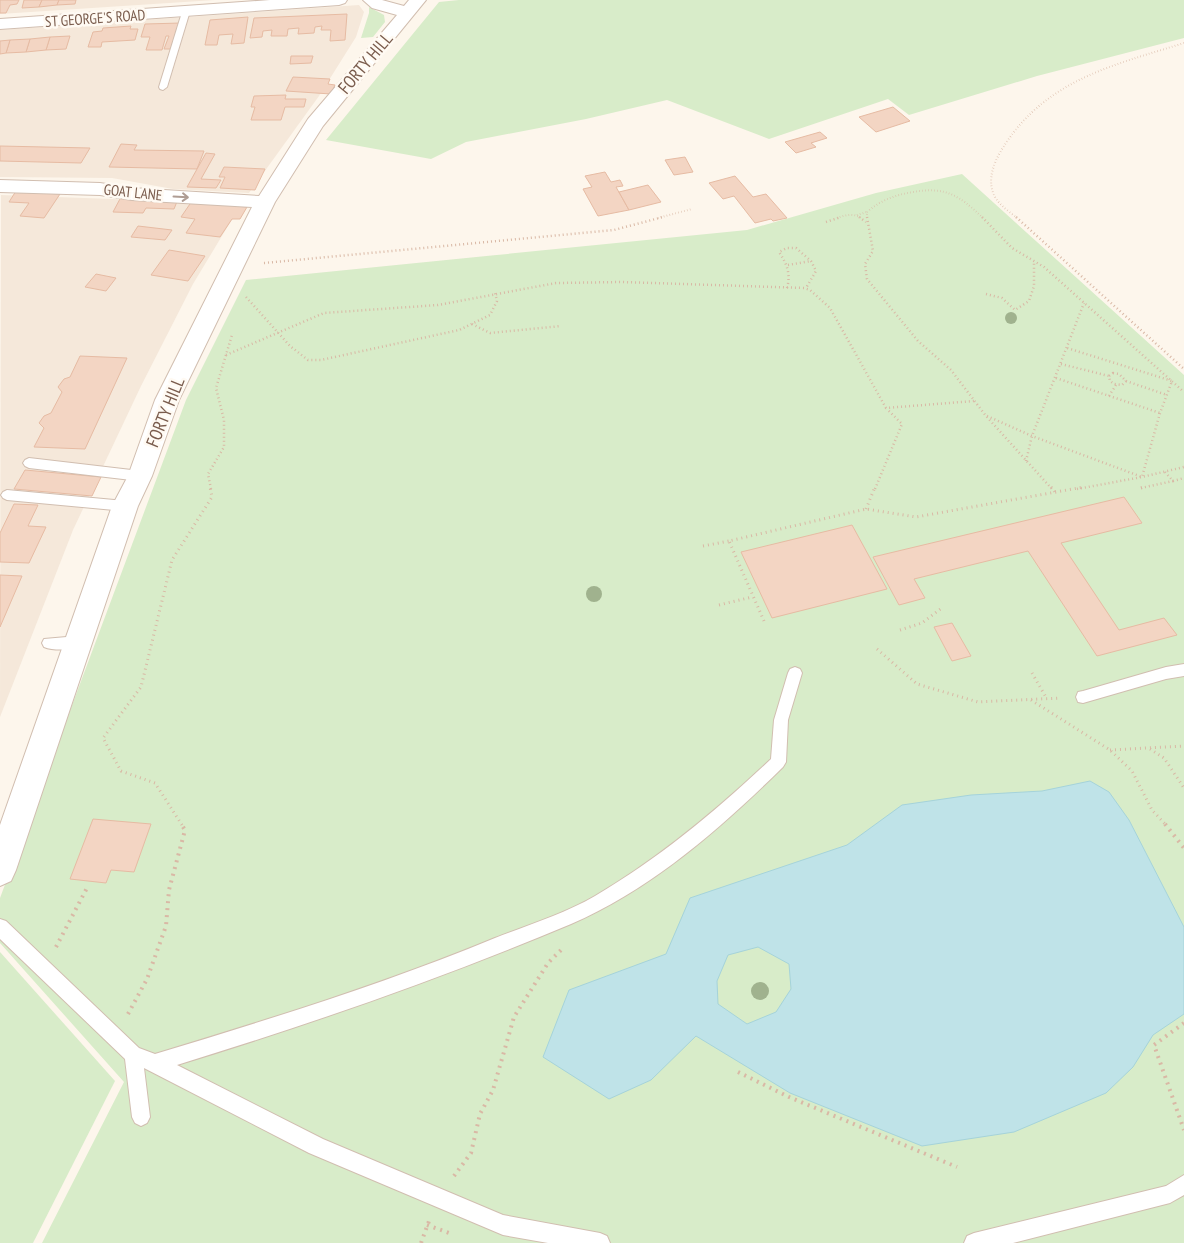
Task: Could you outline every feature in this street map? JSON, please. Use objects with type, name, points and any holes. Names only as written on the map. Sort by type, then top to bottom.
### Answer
[{"type":"street","name":"ST GEORGE'S ROAD","points":[[0,24],[339,0]]},
{"type":"street","points":[[371,0],[378,5],[413,6]]},
{"type":"street","name":"FORTY HILL","points":[[0,870],[125,506],[140,476],[167,400],[265,202],[315,123],[413,6]]},
{"type":"street","name":"GOAT LANE","points":[[0,186],[100,188],[132,194],[265,202]]},
{"type":"lane","points":[[163,87],[186,11]]},
{"type":"lane","points":[[29,463],[140,476]]},
{"type":"lane","points":[[7,495],[125,506]]},
{"type":"lane","points":[[49,643],[78,642]]},
{"type":"lane","points":[[1083,697],[1166,673],[1184,670]]},
{"type":"lane","points":[[155,1063],[318,1013],[472,956],[598,903],[659,866],[717,820],[778,762],[782,720],[795,673]]},
{"type":"lane","points":[[0,927],[133,1055],[155,1063],[316,1146],[503,1225],[600,1243]]},
{"type":"lane","points":[[133,1055],[141,1117]]},
{"type":"lane","points":[[974,1243],[1170,1194],[1184,1184]]},
{"type":"path","points":[[1184,43],[1084,76],[1053,92],[1011,131],[993,165],[991,186],[997,200],[1184,369]]},
{"type":"path","points":[[826,222],[868,212],[879,201],[902,193],[934,189],[954,195],[969,204],[1010,246],[1044,267],[1112,325],[1184,392]]},
{"type":"path","points":[[235,265],[614,230],[692,209]]},
{"type":"path","points":[[868,212],[867,222],[874,251],[863,270],[867,279],[918,341],[951,370],[986,416],[1055,492]]},
{"type":"path","points":[[857,215],[867,222]]},
{"type":"path","points":[[787,288],[790,280],[788,265],[779,252],[787,248],[796,248],[811,261],[816,271],[806,288]]},
{"type":"path","points":[[788,265],[811,261]]},
{"type":"path","points":[[986,294],[996,294],[1008,301],[1014,310],[1029,301],[1034,286],[1034,262]]},
{"type":"path","points":[[226,355],[324,313],[438,305],[556,283],[595,282],[806,288],[830,308],[886,408],[902,424],[866,509]]},
{"type":"path","points":[[802,288],[813,293]]},
{"type":"path","points":[[242,304],[244,296],[290,346],[308,360],[320,360],[459,330],[490,315],[497,301],[495,293]]},
{"type":"path","points":[[1026,461],[1032,436],[1084,303]]},
{"type":"path","points":[[472,324],[490,334],[561,326]]},
{"type":"path","points":[[115,1038],[147,978],[166,926],[169,890],[184,830],[155,783],[121,771],[103,738],[140,687],[172,560],[212,497],[208,474],[224,447],[224,420],[216,388],[233,331]]},
{"type":"path","points":[[1066,348],[1172,381]]},
{"type":"path","points":[[1061,364],[1109,376],[1113,373],[1120,374],[1126,381],[1167,395]]},
{"type":"path","points":[[1120,374],[1122,366]]},
{"type":"path","points":[[1109,376],[1110,380],[1116,384],[1122,385],[1126,381]]},
{"type":"path","points":[[1056,378],[1160,413]]},
{"type":"path","points":[[1142,477],[1160,413],[1172,381]]},
{"type":"path","points":[[1109,396],[1116,384]]},
{"type":"path","points":[[886,408],[974,400]]},
{"type":"path","points":[[986,416],[1032,436],[1142,477]]},
{"type":"path","points":[[702,546],[866,509],[916,517],[1142,477],[1184,467]]},
{"type":"path","points":[[1165,472],[1173,481]]},
{"type":"path","points":[[1141,488],[1184,478]]},
{"type":"path","points":[[729,541],[764,621]]},
{"type":"path","points":[[719,604],[752,597]]},
{"type":"path","points":[[900,630],[922,623],[943,607]]},
{"type":"path","points":[[877,649],[917,684],[978,702],[1083,697]]},
{"type":"path","points":[[1032,673],[1047,699]]},
{"type":"path","points":[[1030,700],[1110,750],[1132,771],[1152,810],[1184,848]]},
{"type":"path","points":[[1110,750],[1184,746]]},
{"type":"path","points":[[1149,748],[1164,758],[1184,788]]},
{"type":"path","points":[[43,969],[88,886]]},
{"type":"path","points":[[438,1197],[471,1153],[480,1114],[493,1090],[514,1017],[548,963],[566,944]]},
{"type":"path","points":[[1184,1023],[1154,1044],[1184,1130]]},
{"type":"path","points":[[738,1072],[789,1097],[957,1167]]},
{"type":"path","points":[[422,1243],[427,1224]]},
{"type":"shaded area","points":[[0,0],[215,0],[0,14]]},
{"type":"shaded area","points":[[359,5],[364,12],[356,37],[319,96],[249,193],[173,189],[112,178],[0,177],[0,30]]},
{"type":"shaded area","points":[[1,195],[168,201],[237,211],[193,284],[141,386],[73,530],[0,717]]},
{"type":"green space","points":[[459,0],[1184,0],[1184,38],[1037,76],[909,115],[888,99],[769,139],[667,100],[586,119],[466,142],[431,159],[326,140],[439,2]]},
{"type":"green space","points":[[369,7],[384,15],[385,22],[373,37],[361,38],[369,13]]},
{"type":"green space","points":[[962,174],[1184,375],[1184,1243],[42,1243],[124,1082],[0,943],[0,898],[186,400],[246,280],[747,230],[876,193]]},
{"type":"green space","points":[[0,952],[115,1081],[33,1243],[0,1243]]},
{"type":"water","points":[[1090,781],[1109,792],[1129,820],[1184,927],[1184,1014],[1153,1035],[1133,1067],[1106,1093],[1014,1132],[922,1146],[790,1093],[696,1036],[651,1080],[609,1099],[543,1057],[569,990],[666,954],[690,898],[847,845],[902,805],[971,795],[1042,791]],"holes":[[[758,947],[789,964],[791,989],[776,1012],[747,1024],[718,1004],[717,981],[728,955]]]},
{"type":"building","points":[[0,0],[19,0],[17,4],[10,5],[6,13],[0,13]]},
{"type":"building","points":[[24,0],[42,0],[39,7],[22,8]]},
{"type":"building","points":[[42,0],[59,0],[57,5],[39,7]]},
{"type":"building","points":[[59,0],[76,0],[75,4],[57,5]]},
{"type":"building","points":[[347,14],[345,40],[330,41],[331,30],[321,30],[322,26],[315,27],[314,33],[298,34],[299,28],[288,29],[287,36],[271,36],[272,30],[263,31],[262,37],[250,38],[254,18]]},
{"type":"building","points":[[248,17],[244,43],[231,44],[233,34],[219,35],[217,45],[205,45],[210,20]]},
{"type":"building","points":[[181,23],[173,49],[164,49],[169,36],[166,36],[162,50],[146,50],[150,37],[141,37],[145,24]]},
{"type":"building","points":[[131,26],[130,29],[138,29],[135,40],[102,42],[101,47],[88,47],[93,32],[102,31],[103,28]]},
{"type":"building","points":[[70,36],[66,49],[46,50],[50,37]]},
{"type":"building","points":[[50,37],[46,50],[26,52],[30,39]]},
{"type":"building","points":[[30,39],[26,52],[6,53],[10,40]]},
{"type":"building","points":[[10,40],[6,53],[0,54],[0,41]]},
{"type":"building","points":[[291,56],[313,56],[311,63],[290,64]]},
{"type":"building","points":[[293,77],[330,79],[328,84],[335,85],[331,94],[286,91]]},
{"type":"building","points":[[286,95],[285,99],[306,99],[304,107],[285,107],[281,120],[251,120],[255,107],[251,107],[254,96]]},
{"type":"building","points":[[893,107],[910,121],[876,132],[859,117]]},
{"type":"building","points":[[820,132],[827,138],[811,143],[816,147],[796,153],[785,142]]},
{"type":"building","points":[[121,144],[137,145],[134,150],[204,151],[197,169],[109,167]]},
{"type":"building","points":[[0,146],[90,148],[81,163],[0,161]]},
{"type":"building","points":[[206,153],[215,154],[201,179],[221,180],[216,188],[187,187]]},
{"type":"building","points":[[685,157],[693,172],[674,175],[665,160]]},
{"type":"building","points":[[224,167],[265,169],[255,190],[220,188],[225,177],[219,177]]},
{"type":"building","points":[[605,172],[611,182],[620,180],[623,186],[616,187],[629,210],[598,216],[583,189],[592,187],[585,176]]},
{"type":"building","points":[[735,176],[753,197],[766,194],[787,218],[755,223],[734,196],[723,199],[709,183]]},
{"type":"building","points":[[648,185],[661,202],[629,210],[619,192]]},
{"type":"building","points":[[16,191],[60,194],[44,218],[20,216],[29,203],[9,202]]},
{"type":"building","points":[[121,197],[178,199],[174,209],[146,208],[143,213],[113,212]]},
{"type":"building","points":[[192,201],[247,207],[240,219],[232,219],[220,237],[186,233],[195,219],[181,217]]},
{"type":"building","points":[[138,226],[172,230],[165,240],[131,237]]},
{"type":"building","points":[[169,250],[205,256],[188,281],[151,275]]},
{"type":"building","points":[[96,274],[116,278],[106,291],[85,287]]},
{"type":"building","points":[[80,356],[127,358],[85,449],[34,447],[44,428],[39,423],[44,416],[51,413],[62,392],[58,387],[64,379],[70,377]]},
{"type":"building","points":[[25,470],[101,477],[92,496],[14,489]]},
{"type":"building","points":[[1124,497],[1142,523],[1061,543],[1119,630],[1164,618],[1177,635],[1097,656],[1028,551],[914,579],[925,598],[899,605],[873,557]]},
{"type":"building","points":[[14,504],[38,505],[28,526],[46,527],[29,563],[0,562],[0,533]]},
{"type":"building","points":[[852,525],[887,589],[772,618],[741,552]]},
{"type":"building","points":[[0,575],[22,576],[0,627]]},
{"type":"building","points":[[952,623],[971,656],[952,661],[934,627]]},
{"type":"building","points":[[93,819],[151,824],[134,872],[111,870],[106,883],[70,879]]}]
